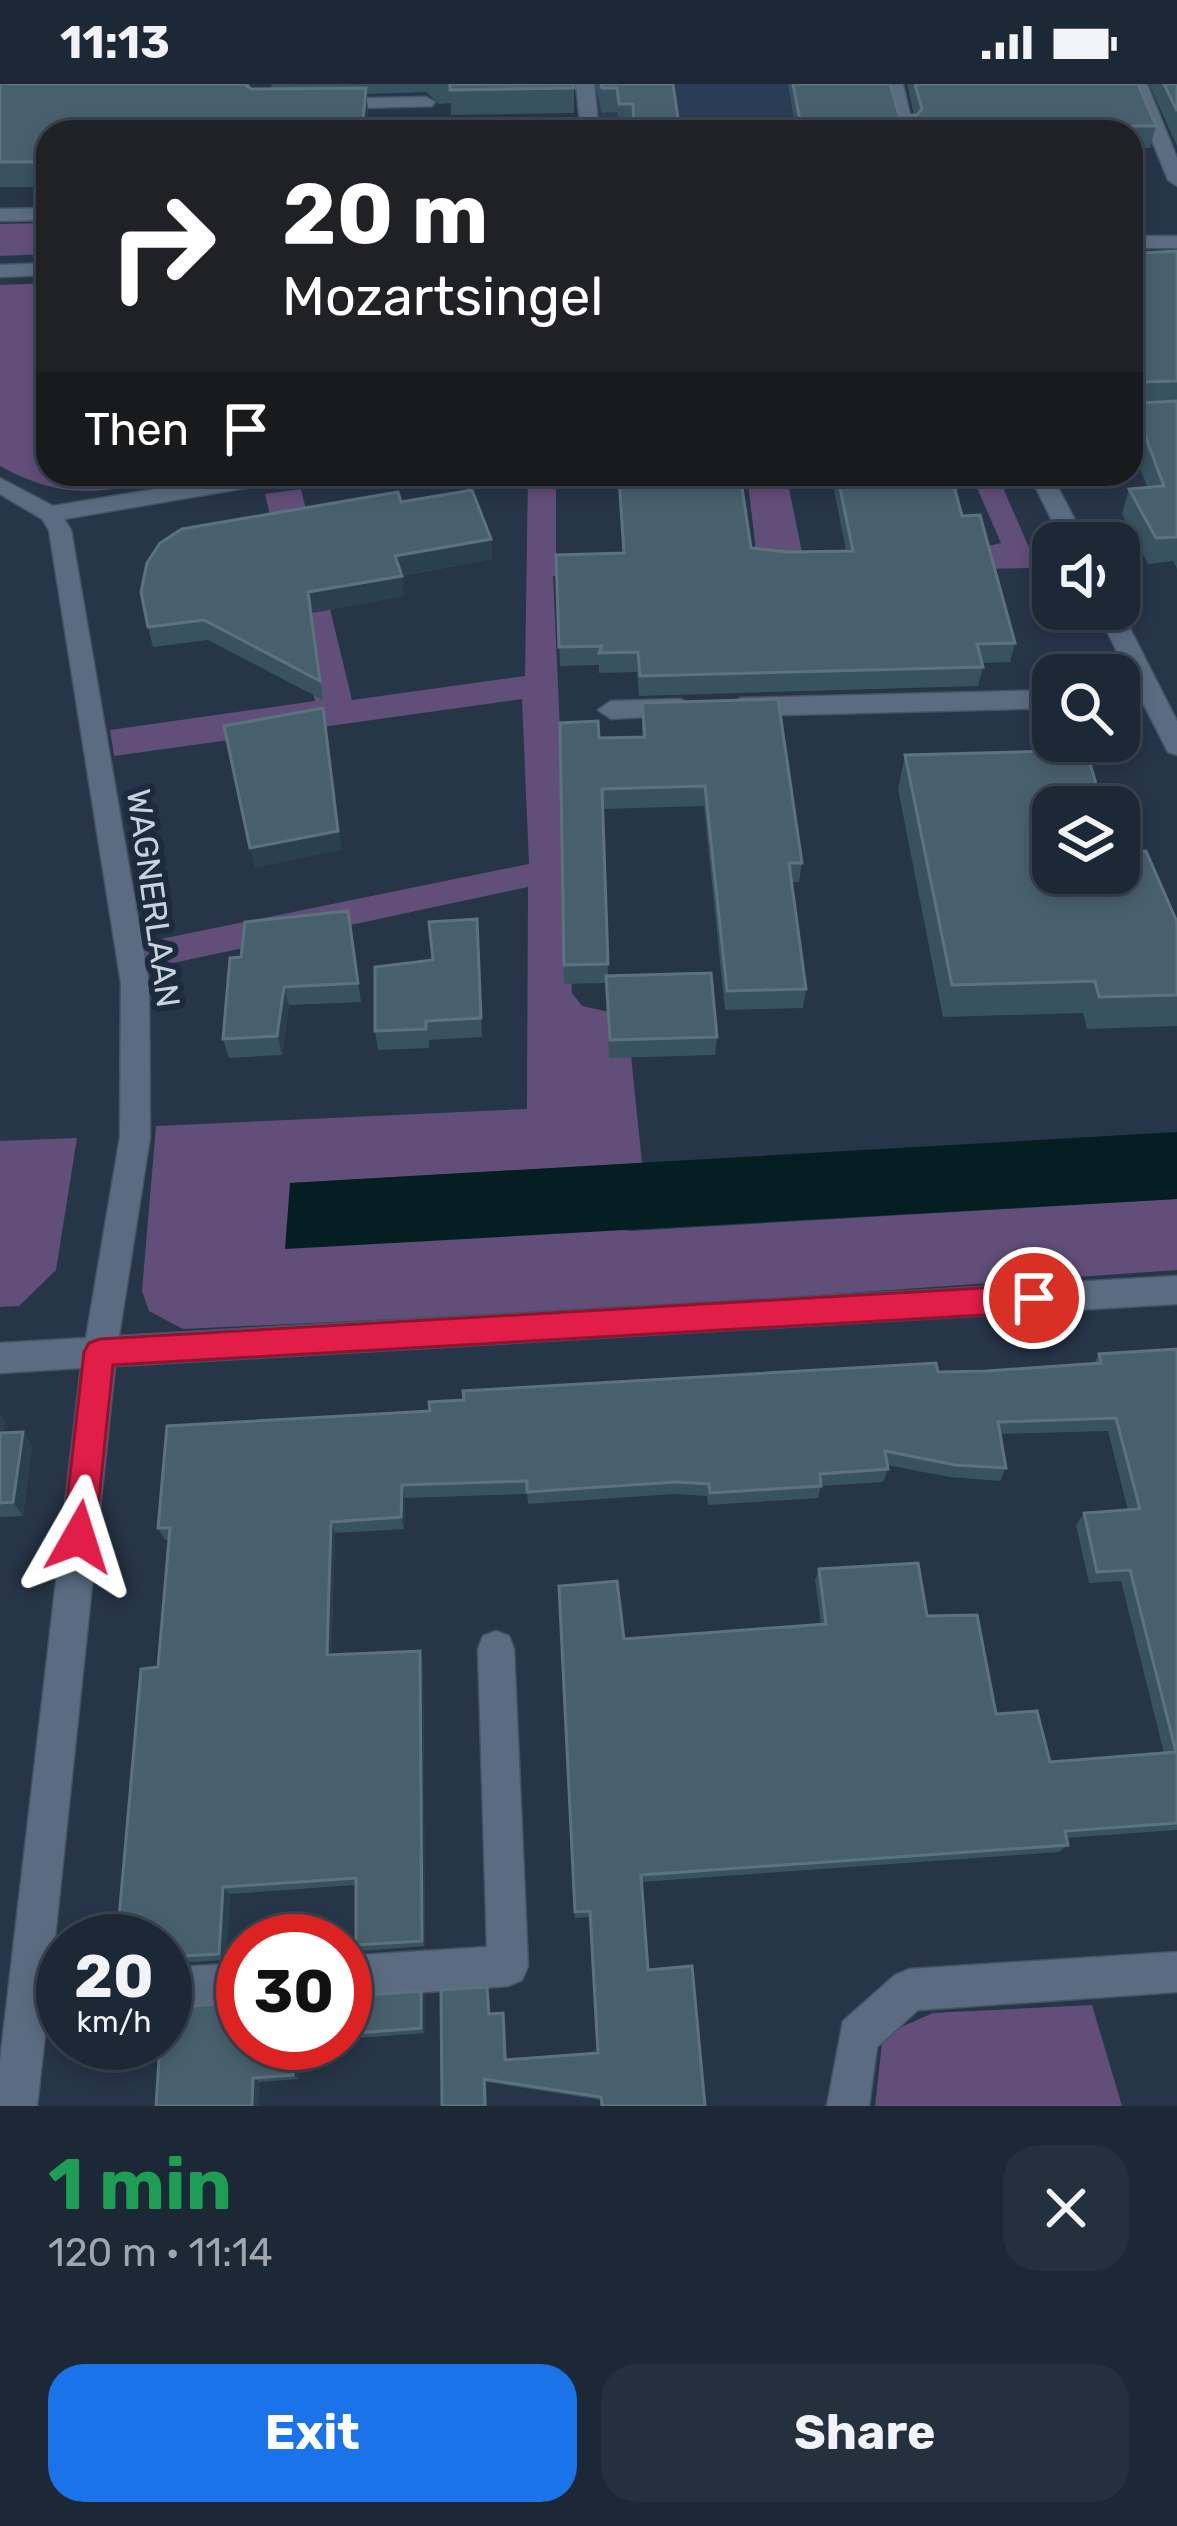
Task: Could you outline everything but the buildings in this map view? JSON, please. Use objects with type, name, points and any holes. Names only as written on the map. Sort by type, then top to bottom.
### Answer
[{"type":"street","points":[[585,84],[589,120]]},
{"type":"street","points":[[893,84],[902,120]]},
{"type":"street","points":[[1138,84],[1177,180]]},
{"type":"street","points":[[303,104],[426,93]]},
{"type":"street","points":[[0,215],[36,214]]},
{"type":"street","points":[[1143,242],[1177,242]]},
{"type":"street","points":[[0,271],[36,270]]},
{"type":"street","points":[[0,485],[50,514],[215,486]]},
{"type":"street","points":[[1046,486],[1064,522]]},
{"type":"street","name":"WAGNERLAAN","points":[[50,514],[60,530],[135,983],[135,1137],[100,1352],[53,1914]]},
{"type":"street","points":[[1119,630],[1177,746]]},
{"type":"street","points":[[1140,696],[1152,696]]},
{"type":"street","points":[[611,710],[1032,700]]},
{"type":"street","points":[[0,1358],[1177,1290]]},
{"type":"street","points":[[372,1975],[508,1966],[496,1649]]},
{"type":"street","points":[[848,2106],[858,2036],[910,1990],[1177,1972]]},
{"type":"street","name":"WAGNERLAAN","points":[[16,2106],[11,2059],[36,2015]]},
{"type":"shaded area","points":[[585,84],[894,84],[902,120],[589,120]]},
{"type":"shaded area","points":[[36,223],[36,254],[0,256],[0,224]]},
{"type":"shaded area","points":[[36,284],[36,482],[0,466],[0,285]]},
{"type":"shaded area","points":[[48,486],[130,486],[97,491]]},
{"type":"shaded area","points":[[528,486],[556,486],[556,555],[756,551],[748,486],[788,486],[802,552],[980,548],[1001,543],[976,486],[1002,486],[1032,554],[1032,568],[553,576],[572,993],[582,1006],[627,1016],[642,1163],[291,1183],[631,1231],[1177,1199],[1177,1270],[646,1307],[183,1329],[149,1311],[142,1291],[156,1126],[527,1109],[528,887],[145,969],[141,943],[529,864],[522,699],[114,756],[110,730],[315,701],[265,494],[301,489],[352,700],[525,676]]},
{"type":"shaded area","points":[[1177,1132],[1177,1199],[285,1249],[290,1183]]},
{"type":"shaded area","points":[[77,1138],[56,1270],[19,1306],[0,1307],[0,1141]]},
{"type":"shaded area","points":[[1092,2005],[1122,2106],[875,2106],[883,2035],[933,2013]]},
{"type":"route","points":[[79,1537],[100,1352],[1034,1298]]}]
